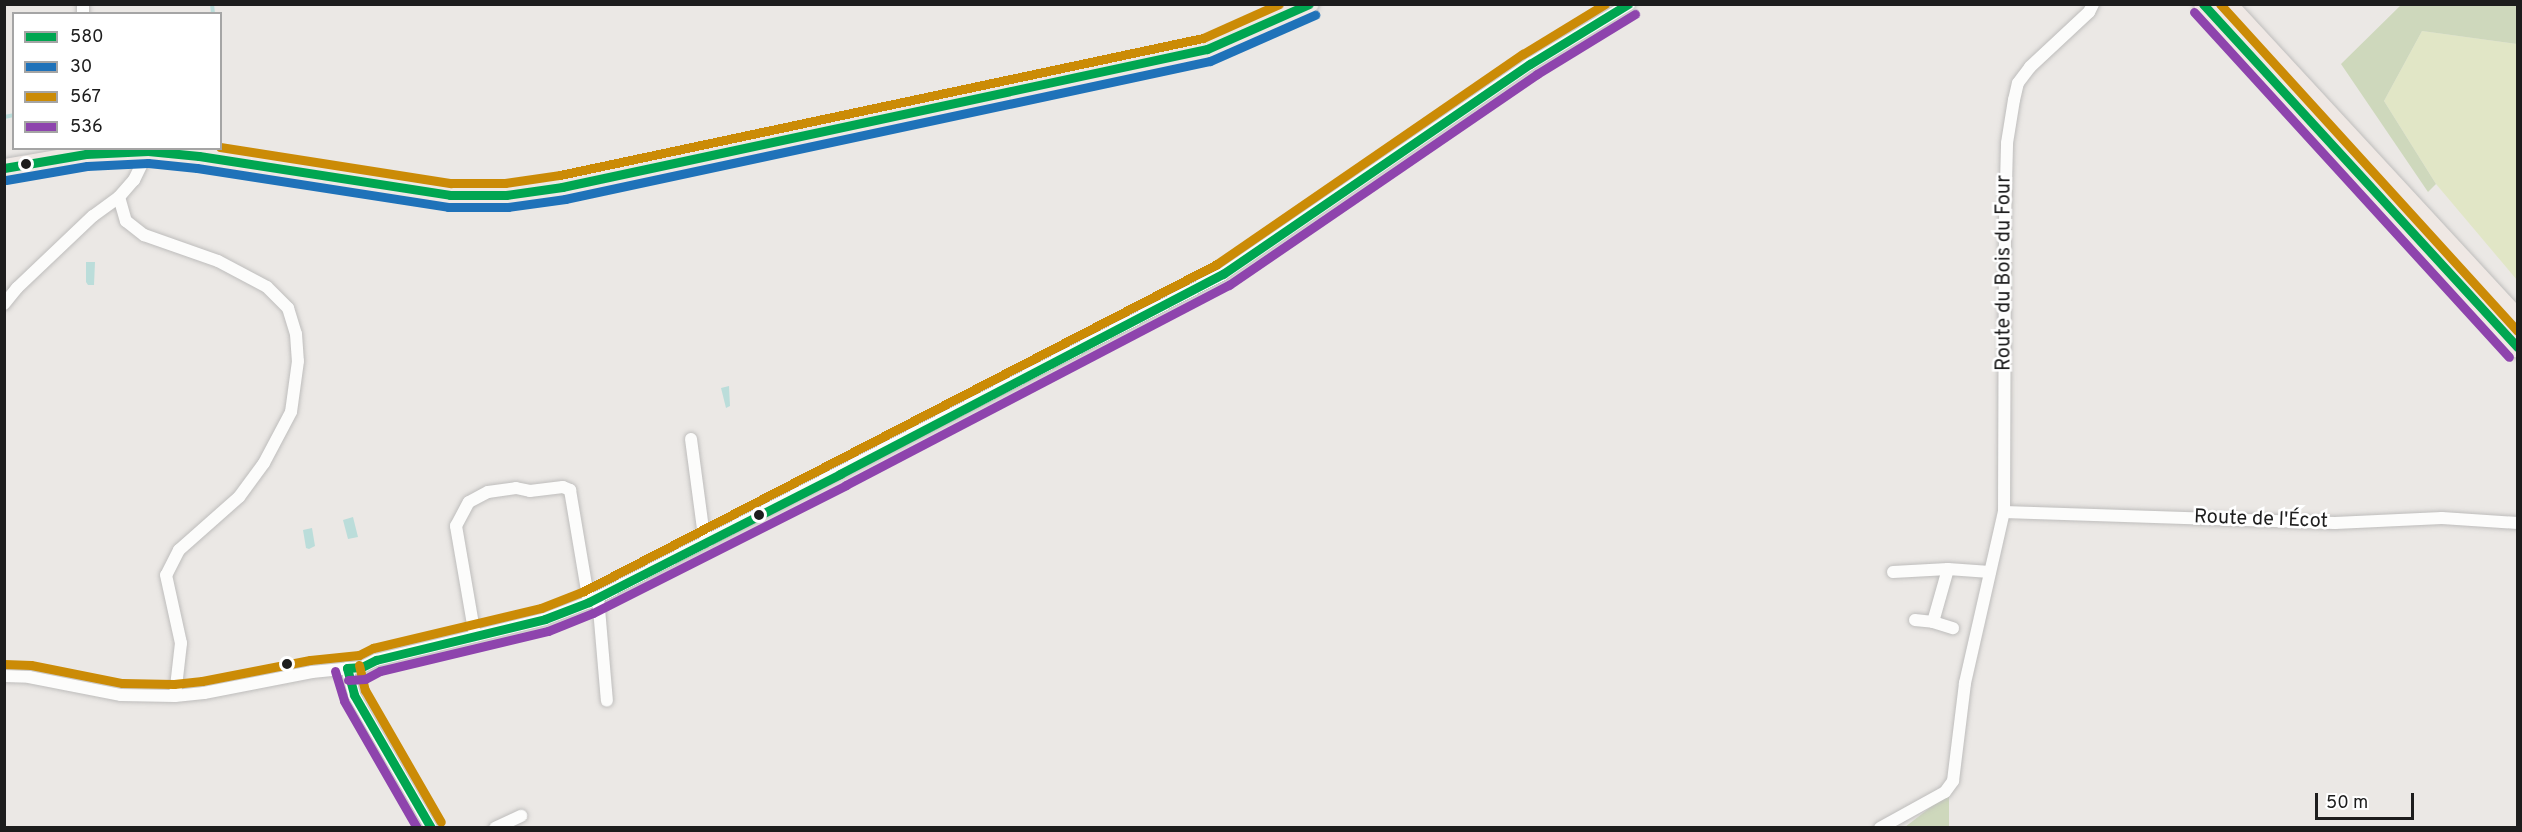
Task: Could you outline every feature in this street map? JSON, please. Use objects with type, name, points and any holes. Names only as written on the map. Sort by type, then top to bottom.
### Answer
[{"type":"main road","points":[[4,168],[86,151],[148,152],[199,156],[450,195],[517,194],[562,187],[1207,49],[1310,4]]},
{"type":"main road","points":[[2203,4],[2517,349]]},
{"type":"main road","points":[[2228,4],[2517,318]]},
{"type":"main road","points":[[2237,4],[2282,61]]},
{"type":"street","points":[[4,676],[29,677],[122,694],[175,696],[362,667],[376,660],[545,619],[593,599],[708,541],[1223,274],[1530,64],[1629,4]]},
{"type":"street","name":"Route du Bois du Four","points":[[1880,828],[1945,792],[1953,780],[1965,683],[2004,512],[2005,211],[2007,143],[2014,100],[2018,83],[2030,67],[2089,12],[2093,4]]},
{"type":"street","points":[[4,304],[16,288],[93,216],[119,197],[134,180],[148,152]]},
{"type":"street","points":[[119,197],[126,221],[144,235],[218,261],[267,287],[288,308],[296,334],[298,361],[291,412],[264,463],[239,497],[178,550],[166,575],[181,644],[175,696]]},
{"type":"street","points":[[692,439],[703,529],[708,541]]},
{"type":"street","points":[[475,636],[456,526],[469,502],[488,492],[516,488],[530,491],[564,488],[570,490],[593,599],[607,701]]},
{"type":"street","name":"Route de l'Écot","points":[[2004,512],[2335,523],[2442,518],[2517,523]]},
{"type":"street","points":[[1893,572],[1948,569],[1990,572]]},
{"type":"street","points":[[1933,622],[1948,569]]},
{"type":"street","points":[[1916,620],[1953,628]]},
{"type":"street","points":[[347,668],[354,694],[431,828]]},
{"type":"street","points":[[495,828],[521,816]]},
{"type":"green space","points":[[2401,5],[2517,5],[2517,44],[2422,31],[2384,101],[2436,184],[2428,192],[2341,64]]},
{"type":"green space","points":[[2422,31],[2517,44],[2517,280],[2436,184],[2384,101]]},
{"type":"green space","points":[[1949,793],[1949,827],[1905,827]]},
{"type":"water","points":[[86,262],[95,262],[94,285],[88,285],[86,282]]},
{"type":"water","points":[[729,386],[730,406],[726,408],[721,388]]},
{"type":"water","points":[[353,517],[358,537],[348,539],[343,520]]},
{"type":"water","points":[[312,528],[315,546],[309,549],[306,548],[303,530]]},
{"type":"waterway","points":[[212,4],[213,12]]},
{"type":"waterway","points":[[4,117],[12,115]]},
{"type":"transit line","name":"567","points":[[222,147],[451,183],[505,183],[560,175],[1203,38],[1279,4]]},
{"type":"transit line","name":"580","points":[[4,168],[86,154],[148,151],[199,156],[450,195],[506,195],[562,187],[1207,49],[1309,4]]},
{"type":"transit line","name":"567","points":[[4,664],[31,665],[122,683],[174,684],[202,681],[310,660],[359,655],[373,648],[541,608],[584,591],[1217,264],[1523,54],[1605,4]]},
{"type":"transit line","name":"580","points":[[347,668],[362,667],[376,660],[545,619],[589,602],[840,474],[1223,274],[1530,64],[1628,4]]},
{"type":"transit line","name":"580","points":[[2203,4],[2518,348]]},
{"type":"transit line","name":"567","points":[[2220,4],[2518,331]]},
{"type":"transit line","name":"536","points":[[2194,12],[2509,357]]},
{"type":"transit line","name":"536","points":[[348,680],[365,679],[380,671],[548,631],[593,613],[846,485],[1229,285],[1537,74],[1635,14]]},
{"type":"transit line","name":"30","points":[[6,180],[87,166],[148,163],[197,168],[448,207],[508,207],[565,199],[1210,61],[1315,15]]},
{"type":"transit line","name":"567","points":[[359,665],[365,690],[441,822]]},
{"type":"transit line","name":"580","points":[[347,668],[354,695],[431,828]]},
{"type":"transit line","name":"536","points":[[335,671],[344,701],[417,828]]}]
